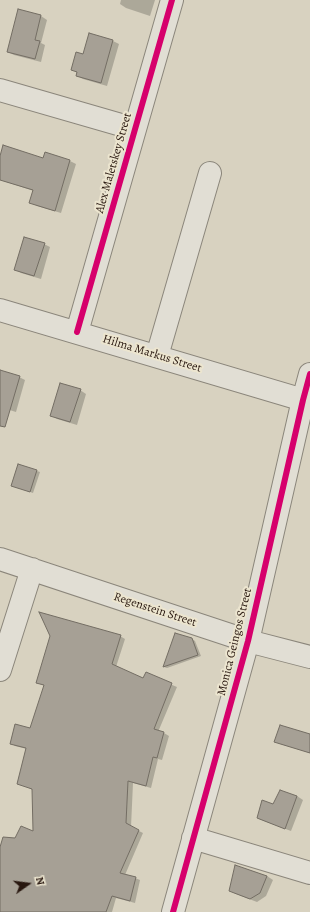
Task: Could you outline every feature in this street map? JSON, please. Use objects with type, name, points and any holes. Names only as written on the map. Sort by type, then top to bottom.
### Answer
[{"type":"street","name":"Alex Maletskey Street","points":[[77,332],[172,0]]},
{"type":"street","points":[[0,90],[135,129]]},
{"type":"street","points":[[157,356],[210,173]]},
{"type":"street","name":"Hilma Markus Street","points":[[0,310],[307,401]]},
{"type":"street","name":"Monica Geingos Street","points":[[173,912],[248,641],[307,401],[310,374]]},
{"type":"street","name":"Regenstein Street","points":[[0,559],[248,641],[310,657]]},
{"type":"street","points":[[0,670],[32,569]]},
{"type":"street","points":[[193,838],[310,873]]},
{"type":"building","points":[[18,9],[41,15],[35,40],[40,41],[35,59],[7,52]]},
{"type":"building","points":[[89,33],[113,40],[101,83],[76,76],[77,72],[71,70],[76,52],[83,54]]},
{"type":"building","points":[[3,145],[43,158],[45,152],[70,160],[55,211],[29,203],[33,190],[0,180],[0,156]]},
{"type":"building","points":[[24,237],[45,243],[34,276],[14,270]]},
{"type":"building","points":[[0,370],[20,376],[5,427],[0,426]]},
{"type":"building","points":[[60,383],[81,389],[70,422],[50,416]]},
{"type":"building","points":[[18,464],[37,470],[30,492],[11,486]]},
{"type":"building","points":[[39,612],[121,635],[112,664],[143,678],[146,672],[172,683],[154,729],[164,732],[157,758],[153,757],[146,786],[128,781],[126,823],[139,830],[120,873],[136,877],[130,901],[112,896],[106,912],[0,912],[0,847],[3,837],[15,838],[21,826],[33,831],[32,789],[17,784],[26,748],[10,744],[15,724],[30,728],[44,685],[36,683],[50,636]]},
{"type":"building","points":[[175,633],[192,638],[198,655],[163,667]]},
{"type":"building","points":[[280,725],[310,734],[310,753],[274,742]]},
{"type":"building","points":[[280,790],[297,796],[285,829],[257,818],[262,800],[273,804]]},
{"type":"building","points":[[235,865],[267,876],[260,893],[250,899],[229,891]]},
{"type":"cycle path","points":[[77,332],[172,0]]},
{"type":"cycle path","points":[[173,912],[248,641],[310,374]]}]
